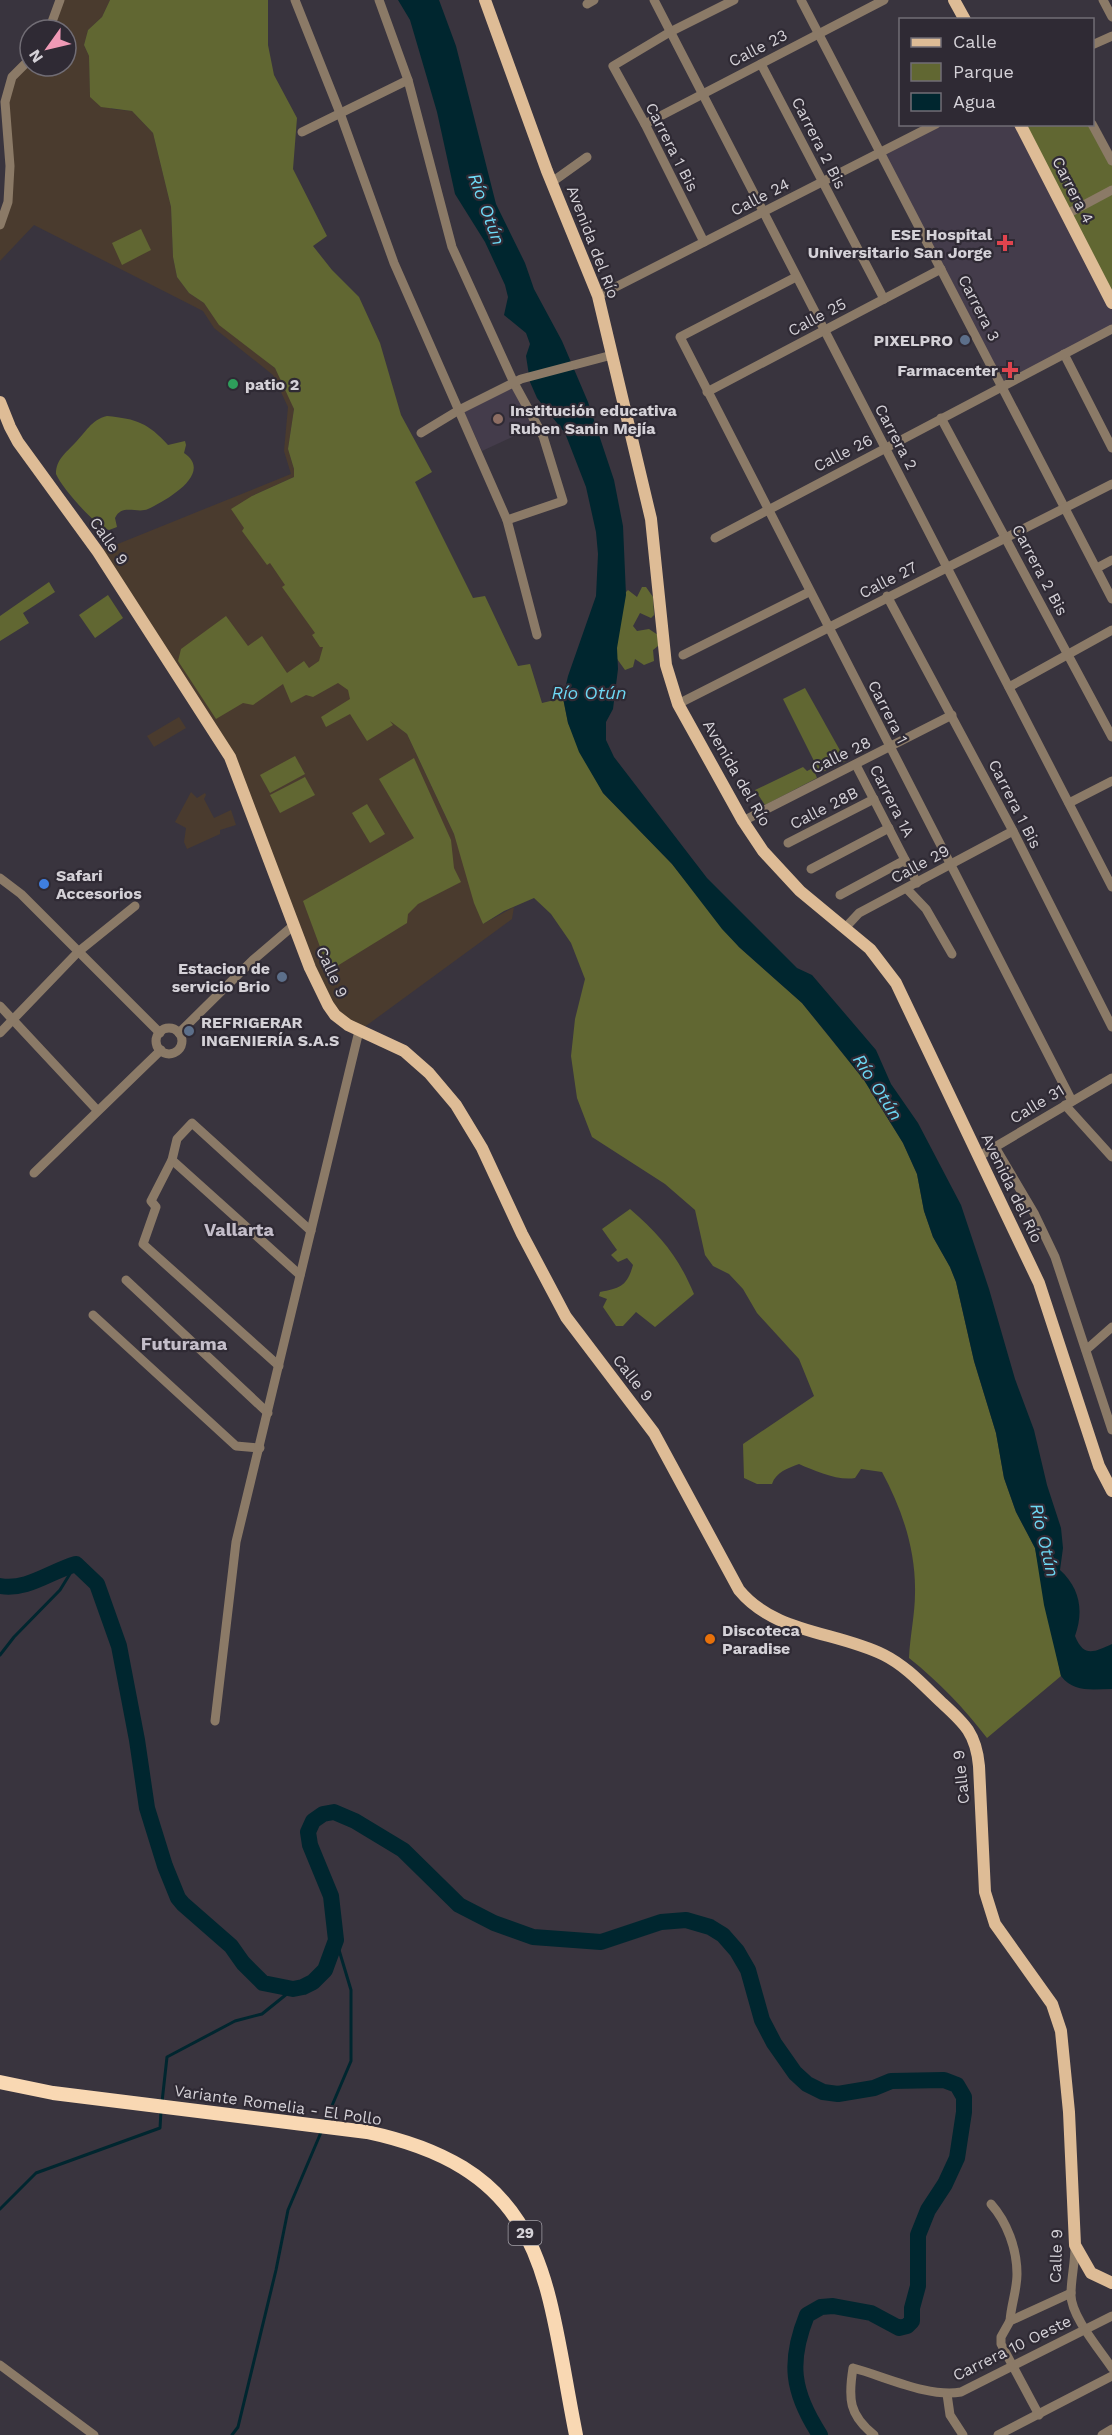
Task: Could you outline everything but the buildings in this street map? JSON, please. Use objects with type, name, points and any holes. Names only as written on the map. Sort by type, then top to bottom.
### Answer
[{"type":"highway","name":"Variante Romelia - El Pollo","points":[[0,2082],[53,2093],[353,2130],[392,2138],[441,2155],[461,2166],[493,2191],[517,2220],[530,2241],[549,2295],[576,2435]]},
{"type":"main road","name":"Avenida del Río","points":[[485,0],[552,182],[598,296],[651,519],[666,665],[678,704],[743,821],[782,873],[870,949],[896,982],[1039,1283],[1099,1466],[1112,1491]]},
{"type":"main road","points":[[954,0],[964,18]]},
{"type":"main road","name":"Carrera 4","points":[[1021,126],[1112,303]]},
{"type":"main road","name":"Calle 9","points":[[0,402],[18,442],[98,552],[230,757],[294,925],[328,1005],[335,1016],[404,1051],[429,1073],[456,1105],[482,1148],[522,1234],[566,1317],[663,1447],[717,1550],[748,1600],[771,1617],[791,1625],[884,1654],[912,1674],[966,1725],[976,1744],[978,1759],[985,1892],[995,1924],[1052,2004],[1061,2031],[1069,2112],[1076,2245]]},
{"type":"main road","points":[[1076,2245],[1091,2273],[1112,2283]]},
{"type":"street","points":[[53,18],[60,0]]},
{"type":"street","points":[[295,0],[340,113],[394,263],[507,520],[537,635]]},
{"type":"street","points":[[379,0],[408,80],[452,247],[543,436],[563,501],[507,520]]},
{"type":"street","name":"Carrera 2","points":[[654,0],[1112,887]]},
{"type":"street","points":[[670,32],[734,0]]},
{"type":"street","name":"Carrera 3","points":[[801,0],[1112,599]]},
{"type":"street","name":"Calle 23","points":[[645,124],[884,0]]},
{"type":"street","points":[[1103,0],[1112,17]]},
{"type":"street","name":"Carrera 1 Bis","points":[[670,32],[613,66],[704,242]]},
{"type":"street","points":[[1094,44],[1112,36]]},
{"type":"street","name":"Carrera 2 Bis","points":[[761,64],[884,298]]},
{"type":"street","points":[[0,225],[8,202],[10,166],[5,102],[12,77],[18,71]]},
{"type":"street","points":[[302,132],[408,80]]},
{"type":"street","name":"Calle 24","points":[[598,296],[932,126]]},
{"type":"street","points":[[1093,126],[1112,161]]},
{"type":"street","points":[[552,182],[587,157]]},
{"type":"street","points":[[1067,214],[1112,190]]},
{"type":"street","name":"Calle 25","points":[[707,392],[941,269]]},
{"type":"street","name":"Carrera 1","points":[[796,277],[680,337],[950,866],[1068,1103],[1112,1157]]},
{"type":"street","name":"Calle 26","points":[[716,538],[767,509],[1112,329]]},
{"type":"street","points":[[1064,354],[1112,448]]},
{"type":"street","points":[[421,433],[459,410],[517,381],[612,355]]},
{"type":"street","name":"Carrera 2 Bis","points":[[941,418],[1112,737]]},
{"type":"street","name":"Calle 27","points":[[678,704],[1112,484]]},
{"type":"street","points":[[1097,568],[1112,560]]},
{"type":"street","points":[[683,655],[809,592]]},
{"type":"street","name":"Carrera 1 Bis","points":[[887,597],[1013,831],[1112,1027]]},
{"type":"street","points":[[1009,687],[1112,630]]},
{"type":"street","name":"Calle 28","points":[[743,821],[952,715]]},
{"type":"street","name":"Carrera 1A","points":[[856,765],[917,883]]},
{"type":"street","points":[[1069,803],[1112,782]]},
{"type":"street","name":"Calle 28B","points":[[788,843],[874,799]]},
{"type":"street","points":[[811,869],[889,828]]},
{"type":"street","name":"Calle 29","points":[[845,928],[859,913],[1013,831]]},
{"type":"street","points":[[840,895],[905,860]]},
{"type":"street","points":[[0,878],[21,894],[160,1033]]},
{"type":"street","points":[[907,889],[926,909],[952,954]]},
{"type":"street","points":[[0,1033],[78,952],[135,906]]},
{"type":"street","points":[[179,1033],[253,960],[294,925]]},
{"type":"street","points":[[0,1006],[97,1110]]},
{"type":"street","points":[[167,1028],[179,1033],[182,1041],[176,1052],[168,1053],[161,1050],[157,1044],[160,1033],[167,1028]]},
{"type":"street","points":[[215,1721],[236,1542],[359,1030]]},
{"type":"street","points":[[34,1173],[161,1050]]},
{"type":"street","name":"Calle 31","points":[[978,1157],[1112,1078]]},
{"type":"street","points":[[279,1366],[143,1244],[156,1207],[151,1201],[172,1160],[177,1139],[192,1123],[311,1231]]},
{"type":"street","points":[[995,1147],[1034,1214],[1055,1257],[1112,1430]]},
{"type":"street","points":[[172,1160],[300,1275]]},
{"type":"street","points":[[126,1280],[268,1413]]},
{"type":"street","points":[[93,1315],[236,1446],[260,1448]]},
{"type":"street","points":[[1086,1350],[1112,1327]]},
{"type":"street","points":[[991,2204],[1003,2219],[1009,2234],[1017,2272],[1010,2321],[1001,2337],[1001,2344],[1039,2415]]},
{"type":"street","name":"Calle 9","points":[[1076,2245],[1071,2293],[1075,2311],[1112,2368]]},
{"type":"street","points":[[1010,2321],[1071,2293]]},
{"type":"street","name":"Carrera 10 Oeste","points":[[874,2435],[860,2424],[852,2407],[850,2385],[853,2368],[917,2388],[947,2394],[961,2392],[1112,2316]]},
{"type":"street","points":[[0,2365],[94,2435]]},
{"type":"street","points":[[998,2435],[1112,2376]]},
{"type":"street","points":[[947,2394],[953,2422],[963,2435]]},
{"type":"street","points":[[1102,2435],[1112,2429]]},
{"type":"shaded area","points":[[60,0],[110,0],[102,17],[88,30],[84,45],[89,56],[90,97],[112,109],[132,111],[153,133],[171,207],[173,257],[177,277],[189,293],[204,303],[220,325],[275,368],[294,409],[288,449],[294,477],[252,496],[387,718],[407,734],[454,834],[483,924],[514,907],[512,919],[359,1031],[335,1015],[236,769],[98,552],[291,474],[284,451],[288,407],[273,375],[214,328],[203,311],[34,225],[0,261],[0,225],[5,212],[8,91],[18,76],[78,78],[78,18],[53,18]]},
{"type":"shaded area","name":"ESE Hospital Universitario San Jorge","points":[[934,126],[1021,126],[1112,303],[1112,329],[1002,386],[881,152]]},
{"type":"shaded area","name":"Institución educativa Ruben Sanin Mejía","points":[[515,386],[534,427],[482,451],[463,410]]},
{"type":"shaded area","points":[[179,717],[186,728],[154,747],[147,736]]},
{"type":"shaded area","points":[[191,792],[197,798],[205,793],[204,799],[214,818],[231,810],[236,825],[220,830],[220,834],[187,849],[184,842],[186,828],[175,822]]},
{"type":"green space","points":[[110,0],[268,0],[268,45],[274,75],[297,118],[293,169],[327,236],[313,246],[332,270],[359,297],[380,343],[401,415],[432,472],[415,482],[473,598],[485,596],[518,666],[530,664],[542,703],[563,698],[568,723],[603,793],[672,864],[739,947],[802,1003],[864,1080],[903,1143],[917,1174],[924,1211],[933,1237],[956,1282],[974,1361],[996,1433],[1004,1478],[1016,1512],[1035,1548],[1061,1676],[987,1738],[951,1696],[909,1658],[915,1601],[913,1561],[896,1500],[882,1472],[861,1469],[855,1478],[848,1479],[827,1475],[799,1464],[779,1473],[772,1484],[757,1484],[744,1478],[743,1444],[814,1396],[799,1359],[757,1313],[743,1289],[729,1274],[713,1266],[705,1255],[695,1210],[665,1184],[592,1137],[577,1098],[571,1056],[575,1019],[585,979],[571,943],[551,914],[534,898],[504,911],[483,924],[474,903],[454,834],[407,734],[390,721],[393,725],[367,741],[350,714],[326,727],[321,717],[350,699],[348,690],[338,683],[313,697],[306,695],[291,703],[283,684],[253,705],[243,703],[216,719],[178,661],[181,649],[226,616],[248,646],[262,636],[287,673],[304,661],[309,668],[319,661],[323,647],[320,647],[312,635],[315,633],[282,587],[285,585],[270,563],[267,565],[242,531],[244,528],[231,509],[252,496],[294,477],[288,449],[294,409],[275,368],[219,325],[204,303],[189,293],[177,277],[173,257],[171,207],[153,133],[132,111],[101,107],[90,97],[89,56],[84,45],[88,30],[102,17]]},
{"type":"green space","points":[[1021,126],[1093,126],[1112,161],[1112,303]]},
{"type":"green space","points":[[141,229],[151,250],[122,265],[112,243]]},
{"type":"green space","points":[[107,416],[141,423],[168,445],[185,441],[184,453],[192,461],[194,469],[191,477],[176,493],[148,509],[122,511],[115,518],[117,527],[109,530],[96,522],[80,506],[56,474],[58,464],[65,453],[93,423]]},
{"type":"green space","points":[[49,582],[55,592],[23,613],[29,623],[0,641],[0,616]]},
{"type":"green space","points":[[642,587],[646,587],[653,597],[654,615],[651,618],[640,613],[633,626],[637,631],[649,629],[658,635],[658,646],[653,650],[654,661],[644,665],[635,659],[633,667],[625,670],[615,656],[625,593],[628,590],[637,597]]},
{"type":"green space","points":[[108,595],[123,618],[95,638],[79,615]]},
{"type":"green space","points":[[805,688],[846,761],[820,773],[783,699]]},
{"type":"green space","points":[[295,756],[305,774],[270,793],[260,775]]},
{"type":"green space","points":[[414,758],[451,840],[454,868],[461,882],[418,904],[408,914],[407,923],[329,971],[303,901],[414,838],[379,779]]},
{"type":"green space","points":[[803,767],[807,771],[813,768],[817,778],[765,805],[755,790]]},
{"type":"green space","points":[[305,777],[315,795],[280,813],[270,795]]},
{"type":"green space","points":[[367,804],[385,834],[370,843],[352,813]]},
{"type":"green space","points":[[630,1209],[668,1247],[682,1268],[694,1294],[655,1327],[636,1312],[623,1326],[616,1326],[603,1307],[607,1299],[599,1296],[600,1292],[622,1285],[631,1272],[633,1265],[627,1258],[618,1262],[611,1255],[617,1250],[602,1229]]},
{"type":"water","name":"Río Otún","points":[[398,0],[439,0],[456,46],[496,204],[525,263],[534,289],[562,341],[588,402],[614,480],[623,526],[626,595],[617,648],[618,669],[613,709],[606,722],[606,740],[614,757],[707,878],[797,968],[812,975],[876,1050],[891,1084],[918,1123],[961,1205],[989,1289],[1015,1379],[1034,1430],[1047,1485],[1061,1528],[1063,1548],[1060,1570],[1072,1584],[1078,1600],[1079,1618],[1075,1636],[1082,1648],[1090,1651],[1112,1644],[1112,1689],[1078,1688],[1061,1676],[1044,1605],[1035,1548],[1016,1512],[1004,1478],[996,1433],[974,1361],[956,1282],[933,1237],[924,1211],[917,1174],[903,1143],[864,1080],[802,1003],[722,929],[672,864],[603,793],[579,752],[568,723],[563,698],[568,676],[596,596],[598,554],[596,532],[586,487],[565,433],[537,398],[530,382],[526,356],[530,344],[526,333],[504,315],[508,297],[505,285],[485,242],[455,194],[437,112],[410,20]]},
{"type":"waterway","points":[[0,1655],[14,1637],[60,1590],[76,1564]]},
{"type":"waterway","points":[[0,1586],[20,1586],[76,1564],[97,1584],[119,1646],[147,1808],[165,1866],[178,1898],[231,1946],[243,1963],[263,1983],[293,1989],[303,1987],[313,1982],[325,1970],[336,1940],[331,1896],[310,1845],[308,1832],[313,1821],[323,1814],[334,1812],[355,1821],[403,1850],[459,1905],[494,1923],[533,1937],[601,1942],[661,1922],[686,1920],[710,1927],[723,1935],[737,1951],[748,1970],[762,2020],[774,2043],[795,2073],[807,2084],[823,2092],[838,2094],[874,2088],[891,2081],[944,2080],[957,2085],[964,2097],[957,2158],[945,2184],[928,2210],[918,2235],[918,2286],[912,2308],[912,2321],[907,2326],[899,2328],[871,2313],[833,2306],[821,2307],[807,2315],[797,2348],[796,2376],[803,2405],[820,2435]]},
{"type":"waterway","points":[[325,2122],[351,2061],[351,1990],[336,1940]]},
{"type":"waterway","points":[[162,2102],[167,2057],[235,2021],[262,2014],[293,1989]]},
{"type":"waterway","points":[[0,2209],[36,2173],[160,2128],[161,2111]]},
{"type":"waterway","points":[[232,2435],[238,2427],[288,2210],[322,2130]]},
{"type":"place","name":"ESE Hospital Universitario San Jorge","points":[[1005,243]]},
{"type":"place","name":"PIXELPRO","points":[[965,340]]},
{"type":"place","name":"Farmacenter","points":[[1010,370]]},
{"type":"place","name":"patio 2","points":[[233,384]]},
{"type":"place","name":"Institución educativa Ruben Sanin Mejía","points":[[498,419]]},
{"type":"place","name":"Safari Accesorios","points":[[44,884]]},
{"type":"place","name":"Estacion de servicio Brio","points":[[282,977]]},
{"type":"place","name":"REFRIGERAR INGENIERÍA S.A.S","points":[[189,1031]]},
{"type":"place","name":"Discoteca Paradise","points":[[710,1639]]},
{"type":"district","name":"Vallarta","points":[[239,1229]]},
{"type":"district","name":"Futurama","points":[[184,1343]]}]
